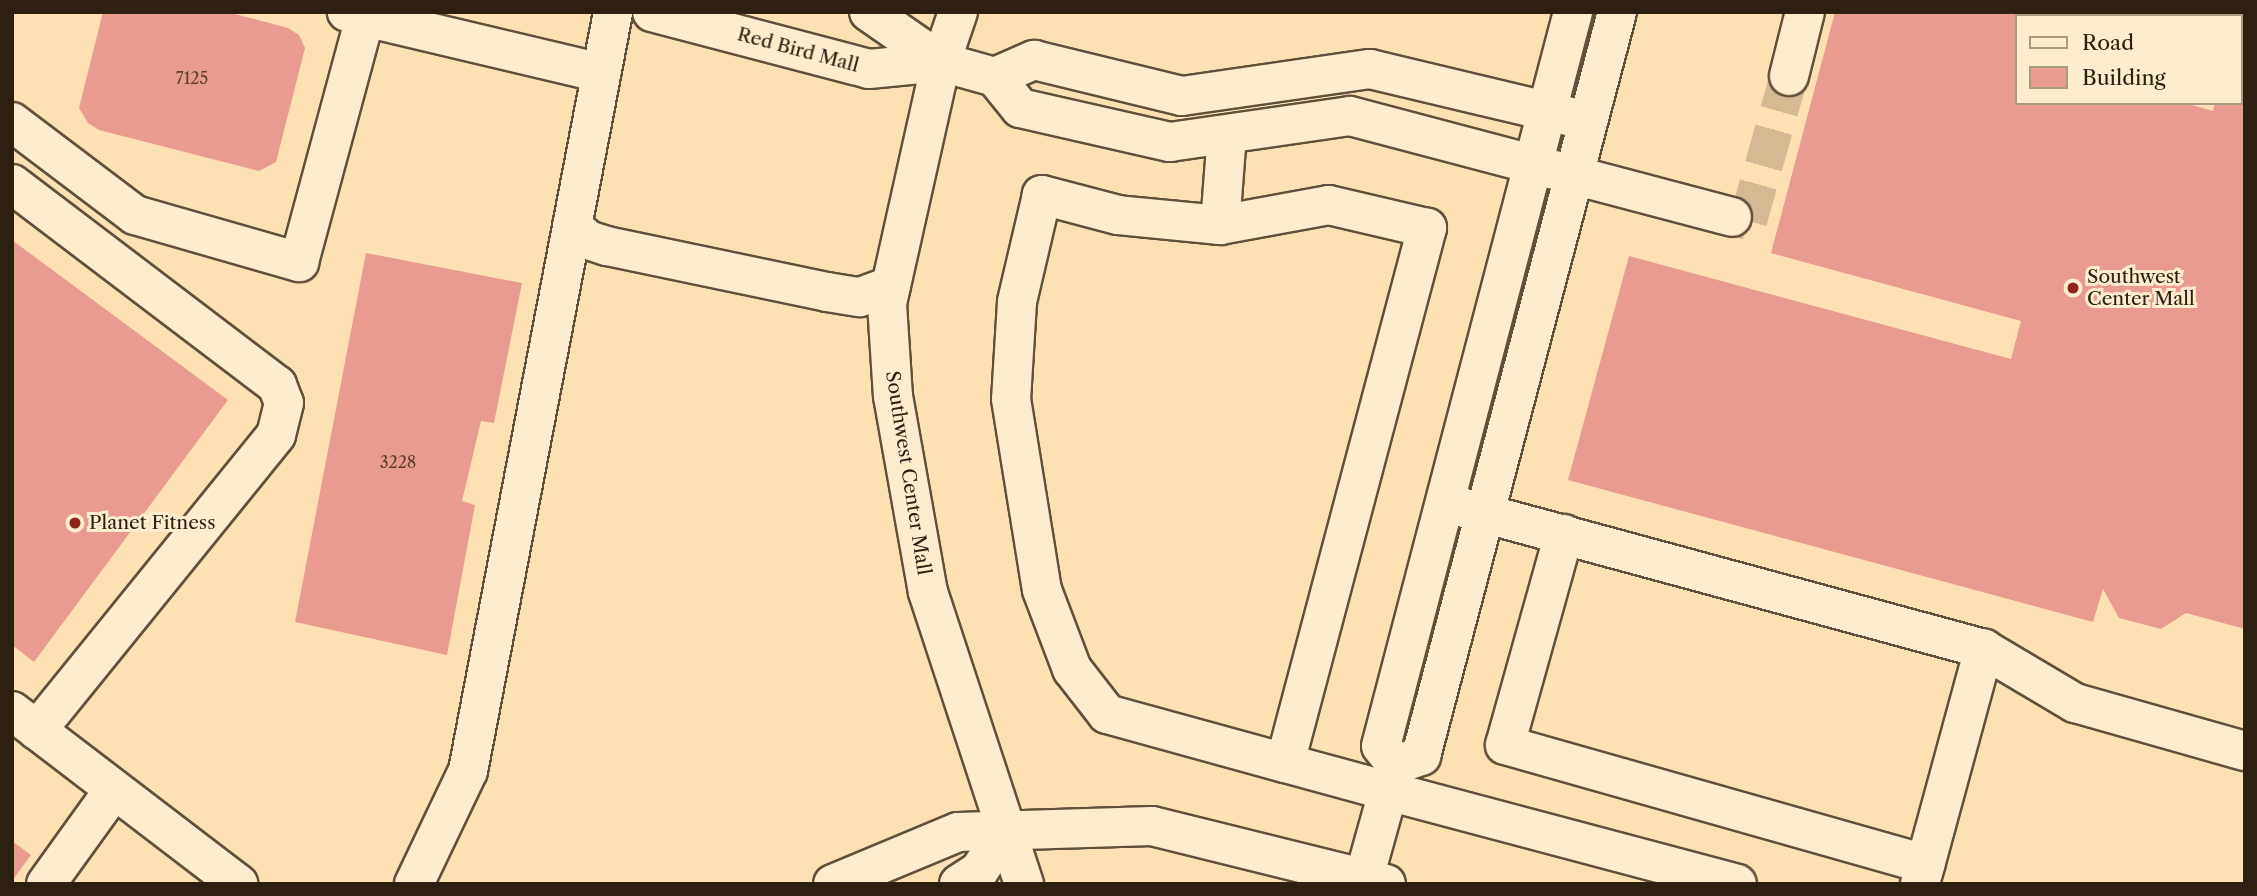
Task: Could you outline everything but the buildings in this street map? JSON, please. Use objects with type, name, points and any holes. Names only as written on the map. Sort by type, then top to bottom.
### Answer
[{"type":"street","points":[[414,884],[468,771],[613,12]]},
{"type":"street","name":"Red Bird Mall","points":[[652,12],[869,69],[941,62]]},
{"type":"street","points":[[869,12],[941,62],[995,77],[1020,108],[1170,142],[1350,116],[1575,172],[1732,216]]},
{"type":"street","name":"Southwest Center Mall","points":[[958,12],[941,62],[887,304],[893,396],[928,592],[1024,884]]},
{"type":"street","points":[[832,884],[958,832],[1152,826],[1375,881],[1392,778],[1381,746],[1550,111],[1573,12]]},
{"type":"street","points":[[1392,778],[1421,755],[1617,12]]},
{"type":"street","points":[[1789,75],[1805,12]]},
{"type":"street","points":[[12,122],[135,215],[299,262],[356,15],[601,73]]},
{"type":"street","points":[[995,77],[1034,60],[1182,96],[1370,69],[1589,122]]},
{"type":"street","points":[[1220,225],[1227,135]]},
{"type":"street","points":[[12,184],[277,385],[284,402],[276,435],[20,719],[113,791],[214,877]]},
{"type":"street","points":[[1285,764],[1427,228],[1329,205],[1220,225],[1118,215],[1042,195],[1017,302],[1011,399],[1042,590],[1072,670],[1107,714],[1285,764],[1392,778],[1737,884]]},
{"type":"street","points":[[572,226],[588,240],[607,246],[827,292],[860,297],[891,286]]},
{"type":"street","points":[[1446,503],[1984,649],[2075,703],[2245,751]]},
{"type":"street","points":[[1564,534],[1505,745],[1922,874],[1984,649]]},
{"type":"street","points":[[46,884],[113,791]]},
{"type":"street","points":[[959,884],[979,872],[1005,832]]},
{"type":"tunnel","points":[[1732,217],[1748,221],[1789,76]]},
{"type":"place","name":"Southwest Center Mall","points":[[2073,288]]},
{"type":"place","name":"Planet Fitness","points":[[75,523]]}]
